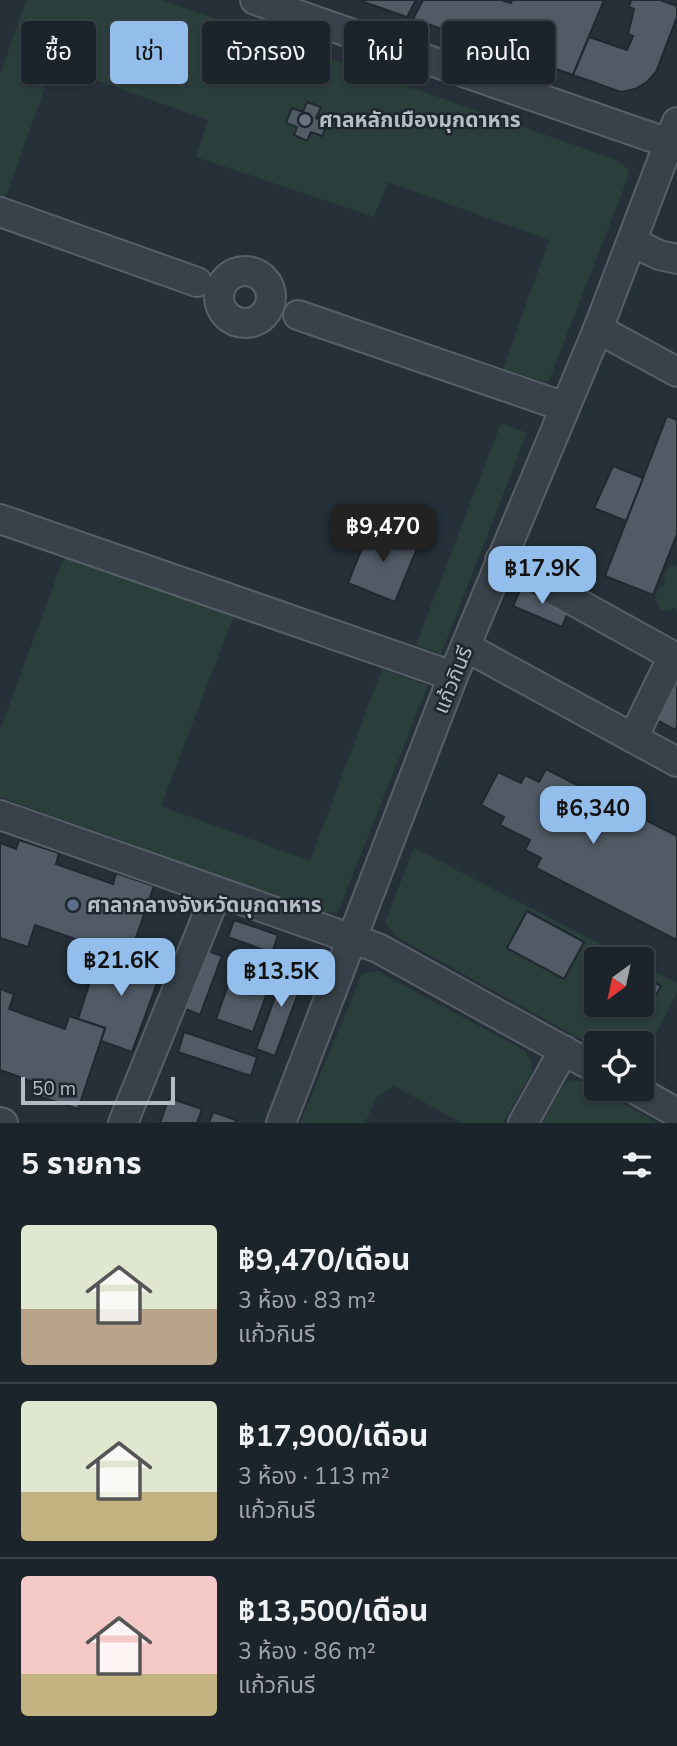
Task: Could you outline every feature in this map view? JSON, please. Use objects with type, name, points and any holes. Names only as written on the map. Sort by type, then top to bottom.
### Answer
[{"type":"street","points":[[255,0],[675,137]]},
{"type":"street","name":"แก้วกินรี","points":[[281,1123],[453,677],[675,137]]},
{"type":"street","points":[[0,212],[223,290]]},
{"type":"street","points":[[633,242],[677,259]]},
{"type":"street","points":[[244,271],[253,272],[267,282],[267,303],[253,322],[236,322],[228,317],[223,290],[244,271]]},
{"type":"street","points":[[267,303],[280,301],[298,315],[565,407]]},
{"type":"street","points":[[598,329],[677,372]]},
{"type":"street","points":[[0,519],[453,677]]},
{"type":"street","points":[[500,560],[673,656],[633,738]]},
{"type":"street","points":[[466,647],[677,762]]},
{"type":"street","points":[[0,814],[378,948],[584,1062]]},
{"type":"street","points":[[123,1123],[217,892]]},
{"type":"street","points":[[523,1123],[564,1051]]},
{"type":"street","points":[[654,1100],[677,1113]]},
{"type":"green space","points":[[26,0],[162,0],[222,21],[202,21],[202,84],[330,84],[330,59],[344,64],[344,84],[401,84],[617,160],[628,169],[629,175],[548,383],[503,369],[549,240],[388,182],[374,217],[196,157],[208,120],[96,80],[96,21],[21,21],[21,84],[46,84],[5,199],[0,198],[0,75]]},
{"type":"green space","points":[[501,423],[527,433],[441,654],[416,645]]},
{"type":"green space","points":[[64,557],[234,615],[161,806],[310,861],[382,669],[428,685],[338,912],[324,913],[0,797],[0,730]]},
{"type":"green space","points":[[677,564],[677,610],[672,607],[670,611],[661,610],[655,599],[658,590],[664,585],[665,572],[669,566],[676,567]]},
{"type":"green space","points":[[414,848],[607,947],[584,947],[584,1017],[654,1017],[654,971],[677,983],[677,993],[654,1038],[654,1031],[584,1031],[584,1041],[395,936],[385,922]]},
{"type":"green space","points":[[377,971],[524,1050],[532,1062],[532,1072],[503,1123],[462,1123],[394,1086],[377,1097],[365,1123],[300,1123],[362,974]]},
{"type":"green space","points":[[570,1080],[584,1082],[584,1101],[618,1101],[658,1123],[542,1123],[562,1087]]},
{"type":"building","points":[[358,0],[416,0],[407,17]]},
{"type":"building","points":[[423,0],[501,0],[511,3],[512,0],[604,0],[573,75],[555,69],[555,21],[442,21],[442,29],[428,24],[428,21],[413,19]]},
{"type":"building","points":[[631,0],[660,0],[677,6],[677,17],[656,72],[647,82],[635,89],[621,92],[573,75],[589,37],[627,50],[633,36],[628,34],[634,9],[629,7]]},
{"type":"building","name":"ศาลหลักเมืองมุกดาหาร","points":[[307,102],[321,107],[316,118],[328,123],[322,136],[311,132],[307,141],[294,135],[297,127],[286,123],[292,108],[303,112]]},
{"type":"building","points":[[667,416],[677,420],[677,534],[653,595],[605,576]]},
{"type":"building","points":[[613,466],[643,478],[626,521],[594,508]]},
{"type":"building","points":[[371,526],[418,546],[395,602],[348,583]]},
{"type":"building","points":[[522,586],[570,607],[562,627],[513,606]]},
{"type":"building","points":[[677,677],[677,726],[675,730],[655,719]]},
{"type":"building","points":[[546,769],[677,836],[677,940],[536,868],[541,858],[525,850],[530,840],[500,825],[504,817],[481,805],[498,772],[521,783],[525,775],[539,782]]},
{"type":"building","name":"ศาลากลางจังหวัดมุกดาหาร","points":[[19,840],[59,853],[56,864],[113,884],[116,873],[154,886],[126,966],[90,954],[93,945],[35,925],[28,947],[0,938],[0,843],[16,849]]},
{"type":"building","points":[[527,911],[584,942],[564,979],[507,948]]},
{"type":"building","points":[[234,920],[278,935],[272,953],[228,937]]},
{"type":"building","points":[[203,949],[222,956],[200,1015],[181,1007]]},
{"type":"building","points":[[131,952],[164,964],[132,1052],[101,1041],[105,1028],[78,1019],[98,957],[126,966]]},
{"type":"building","points":[[237,960],[274,973],[253,1032],[216,1019]]},
{"type":"building","points":[[288,962],[307,969],[275,1056],[256,1049]]},
{"type":"building","points":[[654,982],[661,986],[654,999]]},
{"type":"building","points":[[0,989],[14,994],[9,1009],[65,1029],[69,1016],[105,1028],[78,1109],[41,1097],[45,1086],[0,1070]]},
{"type":"building","points":[[184,1032],[257,1057],[251,1076],[178,1052]]},
{"type":"building","points":[[169,1098],[202,1109],[197,1123],[160,1123]]},
{"type":"building","points":[[213,1112],[236,1120],[235,1123],[209,1123]]},
{"type":"place","name":"ศาลหลักเมืองมุกดาหาร","points":[[305,120]]},
{"type":"place","name":"ศาลากลางจังหวัดมุกดาหาร","points":[[73,905]]}]
